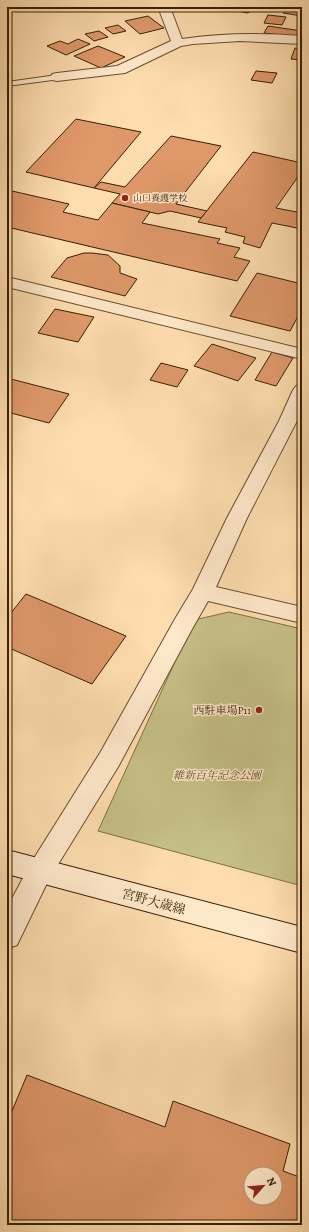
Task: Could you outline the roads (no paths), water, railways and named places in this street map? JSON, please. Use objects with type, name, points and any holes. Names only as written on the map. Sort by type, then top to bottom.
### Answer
[{"type":"street","points":[[164,7],[178,43]]},
{"type":"street","points":[[57,77],[120,70],[178,43],[210,39],[276,38],[302,40]]},
{"type":"street","points":[[7,282],[302,354]]},
{"type":"street","points":[[7,936],[40,871],[109,760],[183,624],[203,592],[237,518],[288,421],[302,390]]},
{"type":"street","points":[[203,592],[302,616]]},
{"type":"street","name":"宮野大歳線","points":[[7,862],[302,940]]},
{"type":"lane","points":[[7,84],[57,77]]},
{"type":"place","name":"山口養護学校","points":[[125,198]]},
{"type":"place","name":"西駐車場P11","points":[[259,710]]},
{"type":"park label","name":"維新百年記念公園","points":[[217,775]]}]
